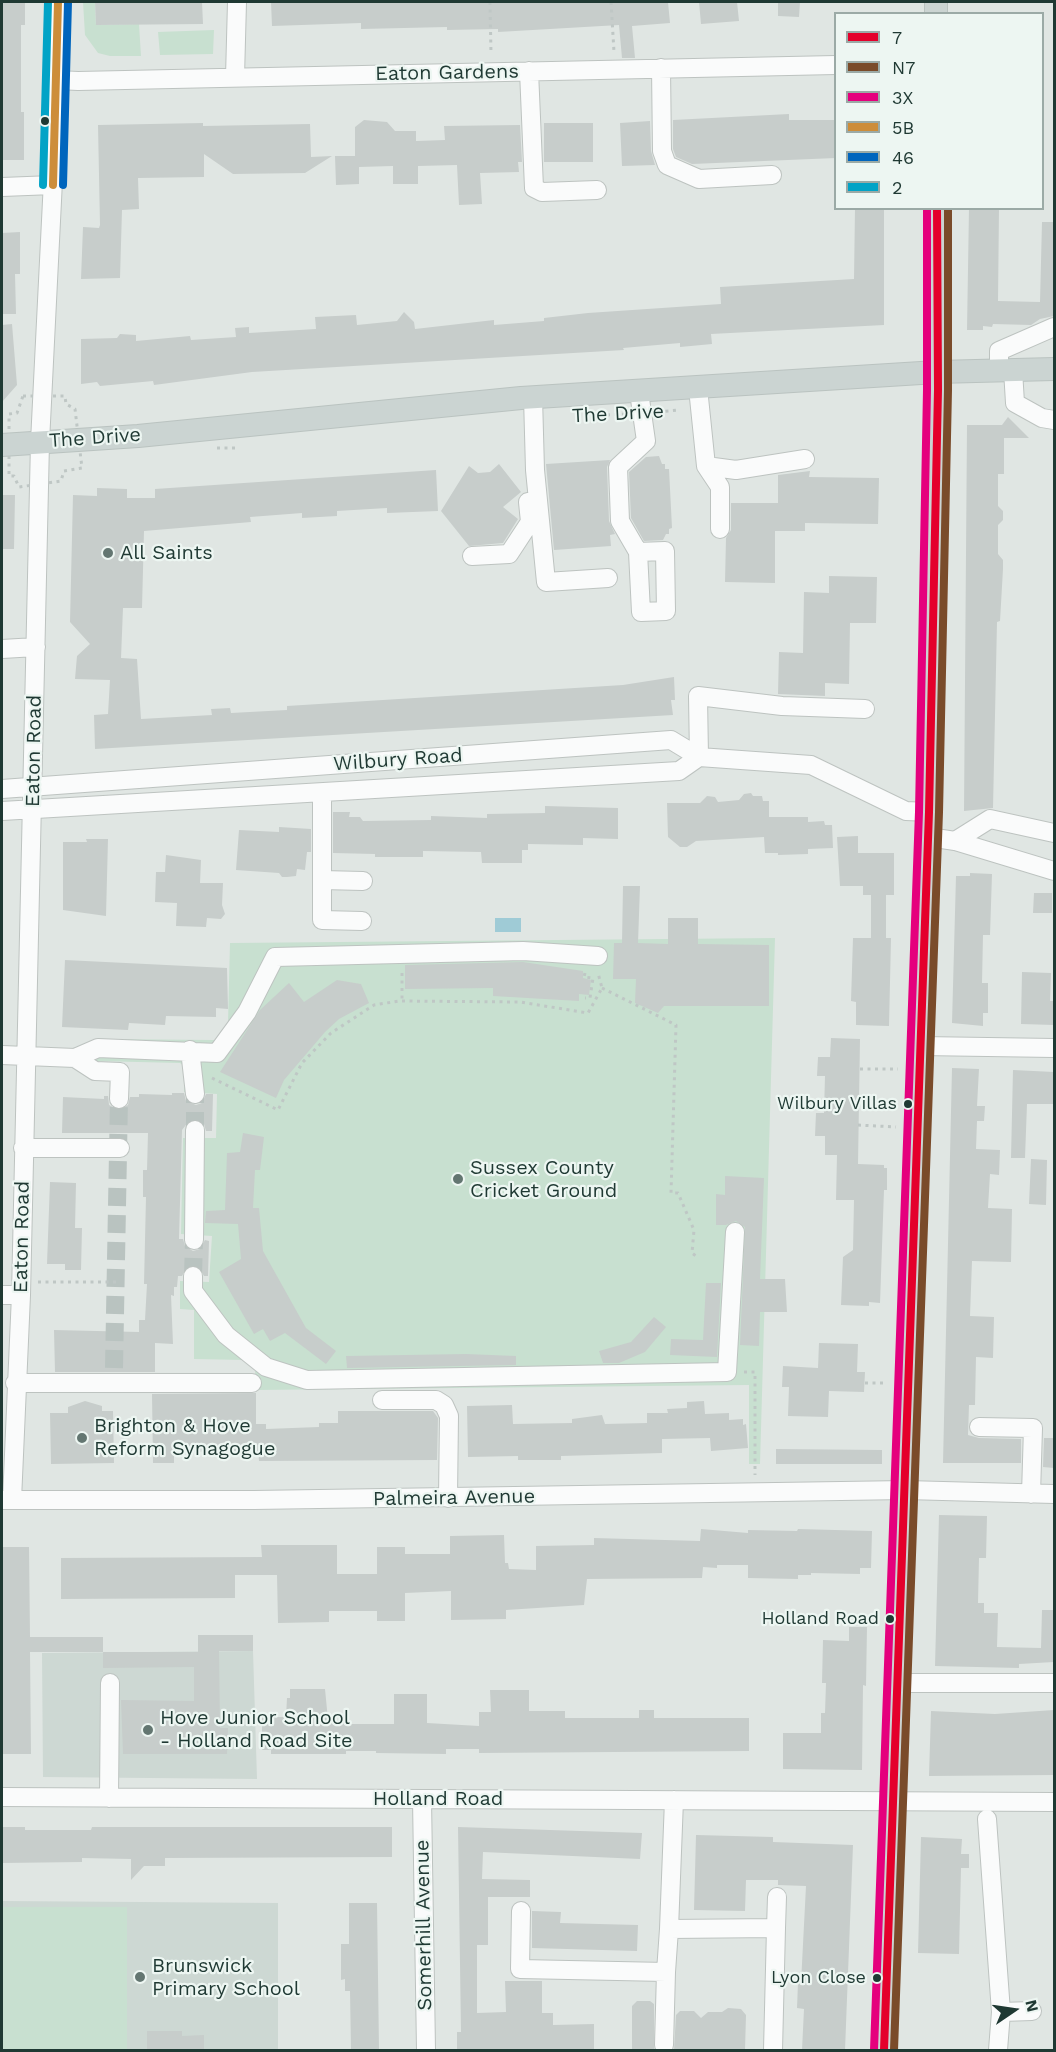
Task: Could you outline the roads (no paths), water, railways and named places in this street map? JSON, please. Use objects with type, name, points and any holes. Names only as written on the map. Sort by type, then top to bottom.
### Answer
[{"type":"main road","points":[[884,2050],[929,837],[937,372],[937,210]]},
{"type":"main road","name":"The Drive","points":[[2,444],[188,431],[527,398],[641,402],[699,398],[937,372],[1054,369]]},
{"type":"street","name":"Eaton Road","points":[[7,1500],[21,1289],[40,442],[58,80],[58,2]]},
{"type":"street","points":[[235,77],[237,2]]},
{"type":"street","name":"Eaton Gardens","points":[[58,80],[834,65]]},
{"type":"street","points":[[661,68],[662,150],[667,165],[699,179],[772,175]]},
{"type":"street","points":[[529,71],[534,188],[542,192],[597,190]]},
{"type":"street","points":[[2,187],[53,185]]},
{"type":"street","points":[[1054,327],[999,351],[1015,403],[1029,412],[1054,420]]},
{"type":"street","points":[[471,556],[509,554],[530,522],[527,398]]},
{"type":"street","points":[[527,398],[546,582],[608,578]]},
{"type":"street","points":[[699,398],[706,466],[720,488],[720,529]]},
{"type":"street","points":[[638,552],[620,521],[618,467],[646,441],[641,402]]},
{"type":"street","points":[[706,466],[736,470],[805,459]]},
{"type":"street","points":[[2,649],[36,647]]},
{"type":"street","points":[[699,757],[698,696],[782,706],[865,709]]},
{"type":"street","name":"Wilbury Road","points":[[2,789],[671,740],[699,757],[811,765],[906,811],[929,812]]},
{"type":"street","name":"Wilbury Road","points":[[2,811],[322,794],[679,771],[699,757]]},
{"type":"street","points":[[92,783],[92,807]]},
{"type":"street","points":[[322,794],[322,920],[362,921]]},
{"type":"street","points":[[955,841],[990,819],[1054,833]]},
{"type":"street","points":[[929,837],[955,841],[1054,871]]},
{"type":"street","points":[[322,880],[363,881]]},
{"type":"street","points":[[75,1058],[98,1048],[190,1050],[217,1053],[247,1012],[274,957],[523,951],[598,956]]},
{"type":"street","points":[[921,1046],[1054,1048]]},
{"type":"street","points":[[190,1050],[195,1094]]},
{"type":"street","points":[[2,1055],[27,1054],[75,1058],[95,1071],[120,1072],[119,1099]]},
{"type":"street","points":[[194,1240],[195,1130]]},
{"type":"street","points":[[23,1148],[120,1148]]},
{"type":"street","points":[[193,1276],[193,1292],[226,1335],[266,1367],[307,1380],[727,1372],[735,1232]]},
{"type":"street","points":[[2,1295],[21,1289]]},
{"type":"street","points":[[15,1383],[115,1375],[252,1383]]},
{"type":"street","points":[[382,1400],[436,1400],[444,1405],[449,1416],[448,1498]]},
{"type":"street","points":[[979,1427],[1033,1428],[1031,1494]]},
{"type":"street","name":"Palmeira Avenue","points":[[7,1500],[448,1498],[906,1490],[1054,1494]]},
{"type":"street","points":[[109,1797],[110,1683]]},
{"type":"street","points":[[898,1683],[1054,1683]]},
{"type":"street","name":"Holland Road","points":[[2,1797],[1054,1802]]},
{"type":"street","name":"Somerhill Avenue","points":[[422,1799],[426,2050]]},
{"type":"street","points":[[664,2045],[674,1800]]},
{"type":"street","points":[[987,1819],[1001,2012],[998,2050]]},
{"type":"street","points":[[773,2050],[777,1897]]},
{"type":"street","points":[[521,1911],[520,1969],[666,1972]]},
{"type":"street","points":[[669,1929],[776,1928]]},
{"type":"street","points":[[1001,2012],[1032,2011]]},
{"type":"water","points":[[495,918],[521,918],[521,932],[495,932]]},
{"type":"tunnel","points":[[195,1094],[195,1130]]},
{"type":"tunnel","points":[[114,1368],[119,1099]]},
{"type":"tunnel","points":[[193,1276],[194,1240]]},
{"type":"place","name":"All Saints","points":[[108,553]]},
{"type":"place","name":"Wilbury Villas","points":[[908,1104]]},
{"type":"place","name":"Sussex County Cricket Ground","points":[[458,1179]]},
{"type":"place","name":"Brighton & Hove Reform Synagogue","points":[[82,1438]]},
{"type":"place","name":"Holland Road","points":[[890,1619]]},
{"type":"place","name":"Hove Junior School - Holland Road Site","points":[[148,1730]]},
{"type":"place","name":"Brunswick Primary School","points":[[140,1977]]},
{"type":"place","name":"Lyon Close","points":[[877,1978]]}]
